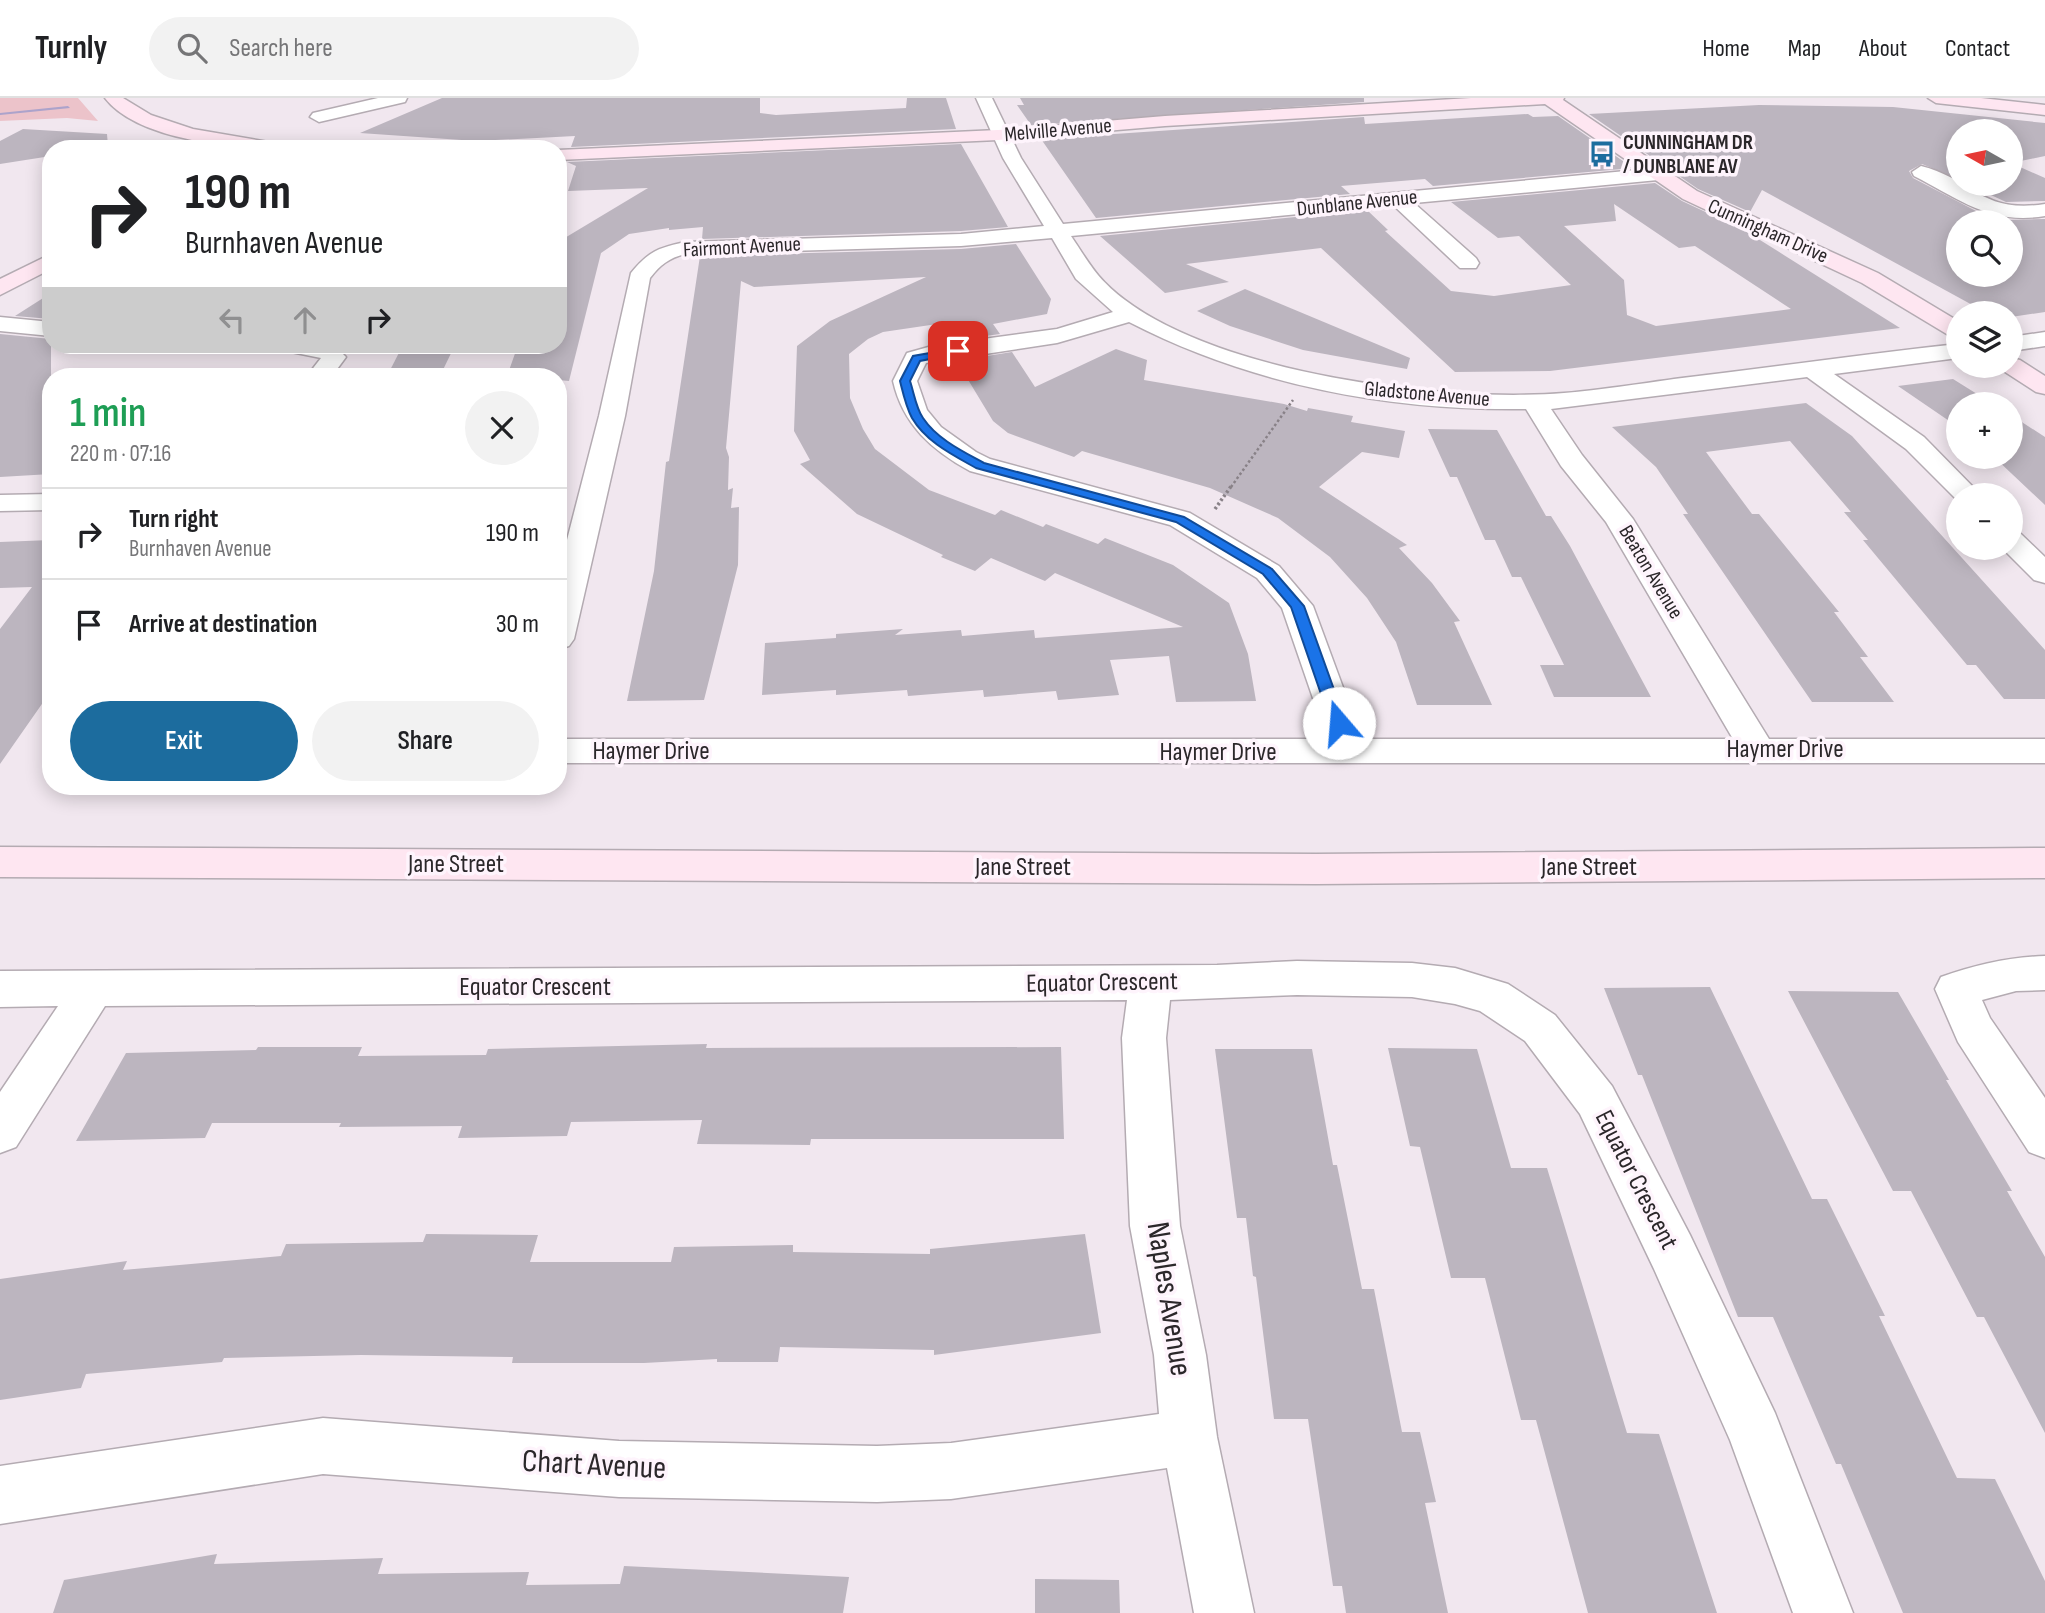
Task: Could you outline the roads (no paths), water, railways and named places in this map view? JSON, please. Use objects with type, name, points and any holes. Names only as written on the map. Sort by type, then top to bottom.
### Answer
[{"type":"street","points":[[113,98],[139,118],[228,140]]},
{"type":"street","points":[[319,117],[399,98]]},
{"type":"street","name":"Gladstone Avenue","points":[[984,98],[998,135],[1083,274],[1129,314],[1177,337],[1246,363],[1308,380],[1424,396],[1534,402],[1946,353]]},
{"type":"street","name":"Cunningham Drive","points":[[1548,98],[1658,174],[1714,207],[1870,278],[1946,324]]},
{"type":"street","name":"Melville Avenue","points":[[567,155],[998,135],[1164,121],[1556,98]]},
{"type":"street","points":[[1936,98],[2045,110]]},
{"type":"street","points":[[1921,172],[1992,209],[2020,214],[2045,210]]},
{"type":"street","name":"Dunblane Avenue","points":[[1057,231],[1658,174]]},
{"type":"street","points":[[1398,199],[1468,263]]},
{"type":"street","name":"Fairmont Avenue","points":[[567,602],[612,416],[639,278],[652,261],[665,253],[685,248],[961,240],[1057,231]]},
{"type":"street","points":[[0,288],[42,265]]},
{"type":"street","points":[[1129,314],[1092,328],[1048,339],[932,353],[916,359],[905,381],[911,405],[931,434],[951,450],[980,465],[1180,519],[1268,572],[1297,606],[1349,752]]},
{"type":"street","points":[[0,324],[42,328]]},
{"type":"street","points":[[2023,342],[2045,339]]},
{"type":"street","points":[[326,368],[334,358],[330,354]]},
{"type":"street","points":[[1812,370],[1915,443],[1955,483]]},
{"type":"street","points":[[2023,373],[2045,387]]},
{"type":"street","name":"Beaton Avenue","points":[[1534,402],[1571,460],[1619,519],[1757,749]]},
{"type":"street","points":[[0,503],[42,502]]},
{"type":"street","points":[[2023,552],[2045,574]]},
{"type":"street","name":"Haymer Drive","points":[[567,751],[2045,751]]},
{"type":"street","name":"Jane Street","points":[[0,862],[1317,869],[2045,863]]},
{"type":"street","points":[[2045,973],[2016,974],[1956,989],[1973,1029],[2045,1137]]},
{"type":"street","name":"Equator Crescent","points":[[0,989],[1151,983],[1297,978],[1412,980],[1455,986],[1493,997],[1540,1028],[1596,1100],[1672,1252],[1755,1433],[1823,1613]]},
{"type":"street","name":"Naples Avenue","points":[[1151,983],[1144,1038],[1155,1227],[1180,1354],[1189,1437],[1224,1613]]},
{"type":"street","points":[[0,1132],[92,990]]},
{"type":"street","name":"Chart Avenue","points":[[0,1495],[323,1446],[619,1469],[877,1474],[951,1471],[1189,1437]]},
{"type":"waterway","points":[[0,114],[68,107]]},
{"type":"place","name":"CUNNINGHAM DR / DUNBLANE AV","points":[[1602,154]]}]
